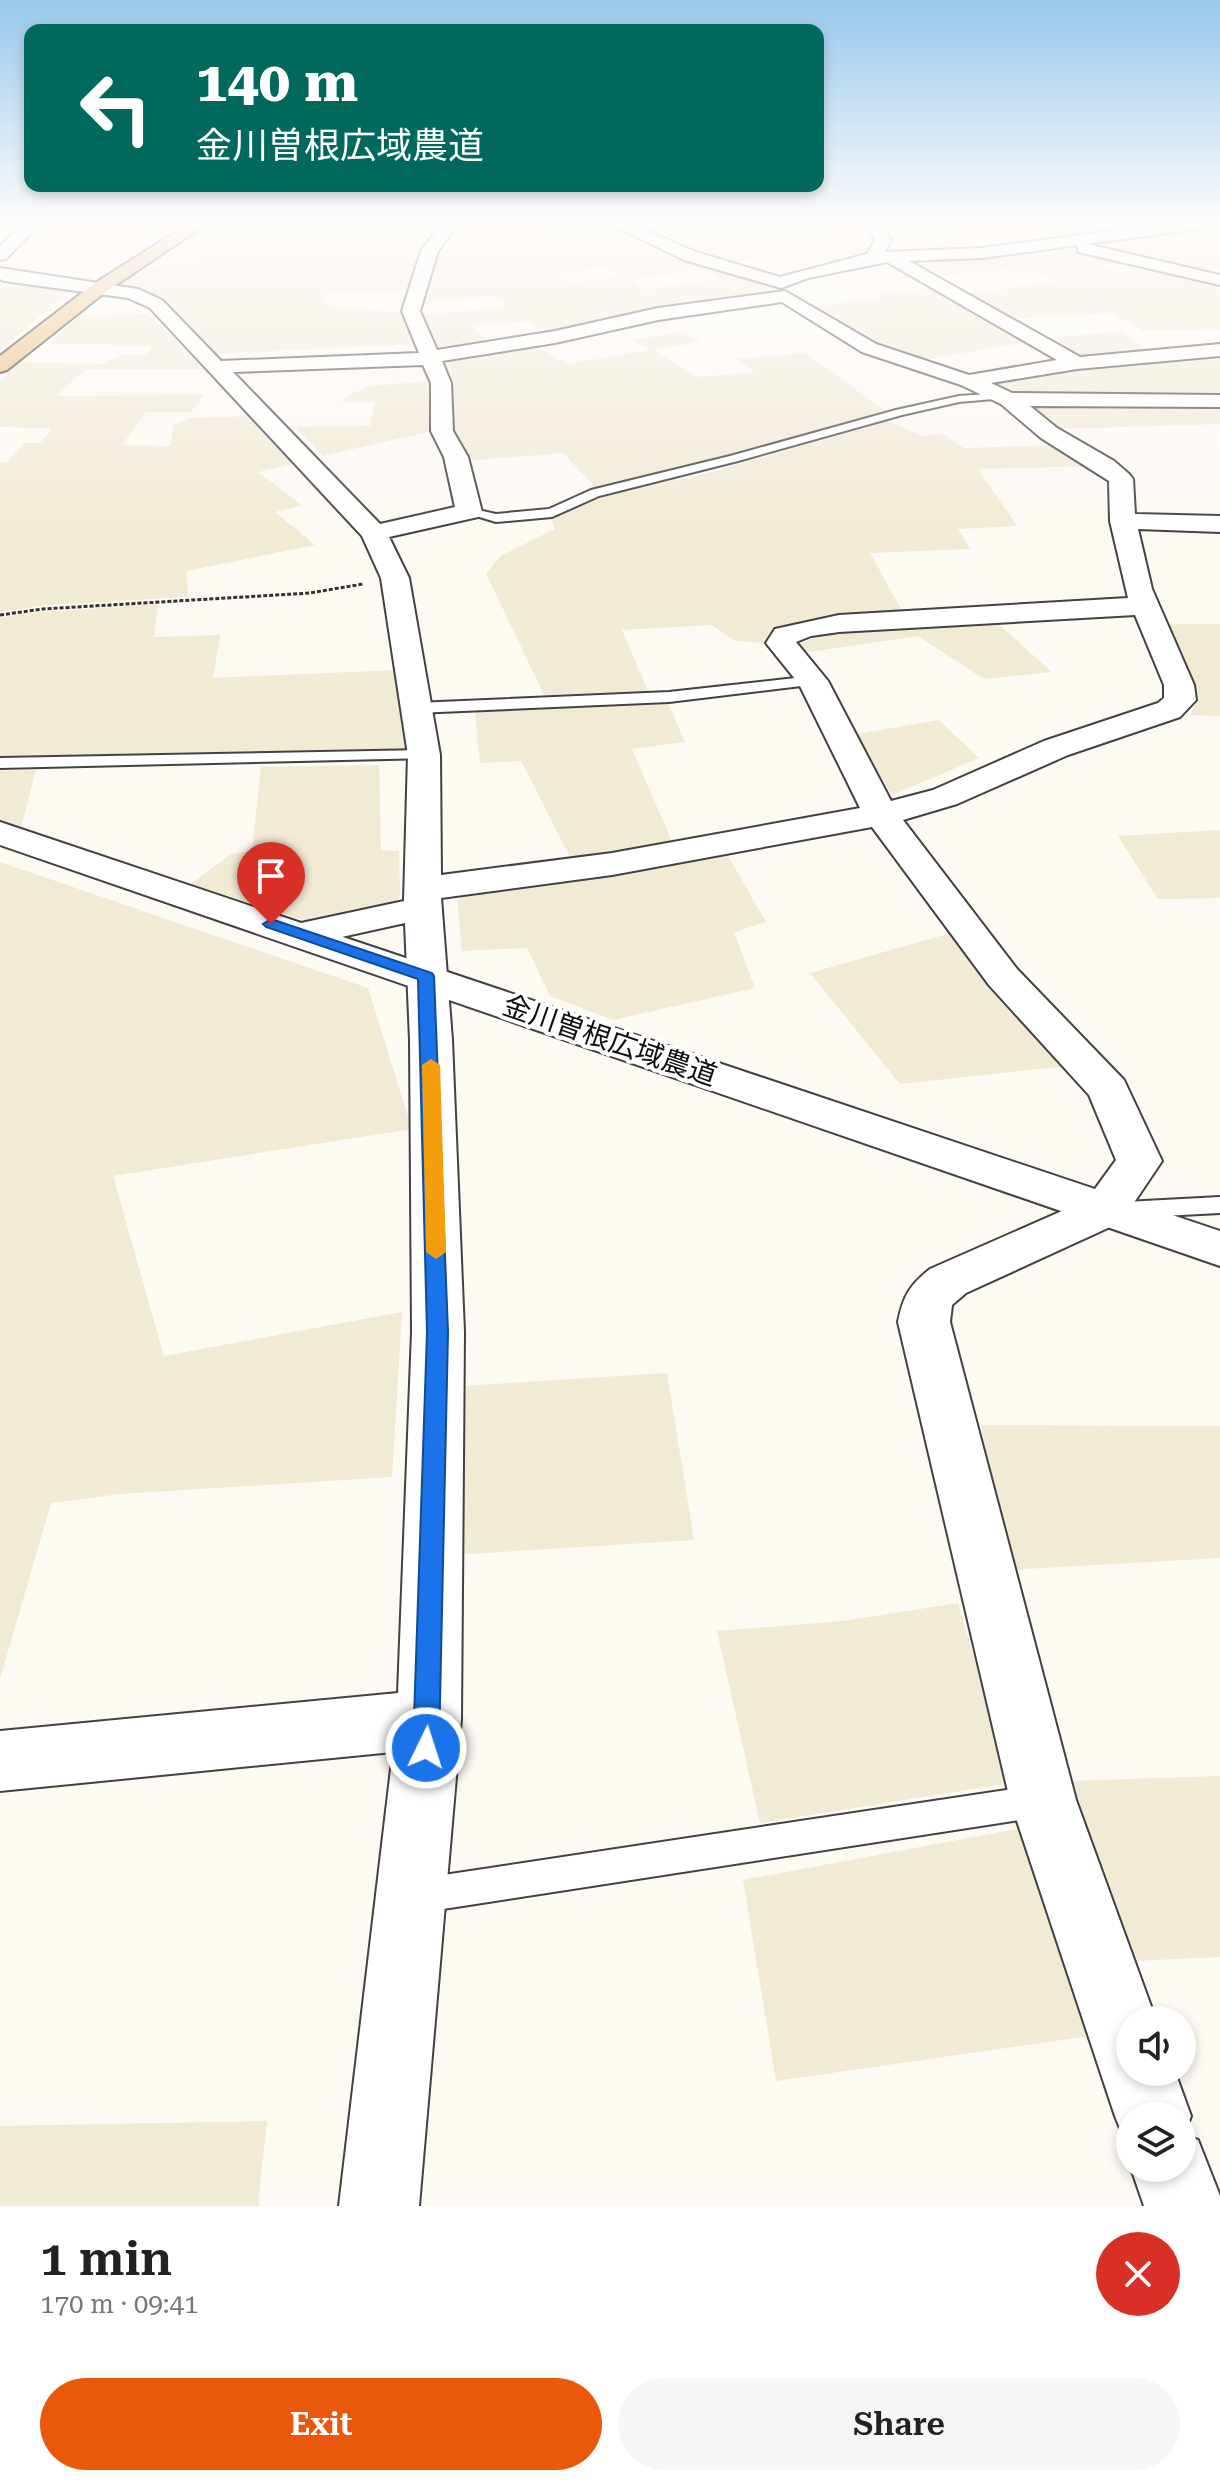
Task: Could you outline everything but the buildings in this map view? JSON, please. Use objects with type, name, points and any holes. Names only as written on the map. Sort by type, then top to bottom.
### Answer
[{"type":"main road","points":[[0,366],[51,326]]},
{"type":"street","points":[[176,326],[374,533],[395,578],[424,755],[422,899],[438,1332],[429,1719],[379,2206]]},
{"type":"street","points":[[374,533],[469,512],[456,457],[442,431],[441,383],[417,326]]},
{"type":"street","points":[[214,367],[431,358],[604,326]]},
{"type":"street","points":[[301,934],[422,899],[881,815],[945,797],[1056,748],[1169,710],[1180,700],[1179,685],[1138,589],[1123,521],[1121,479],[1106,466],[1049,433],[1005,398],[968,381],[869,348],[836,326]]},
{"type":"street","points":[[1009,326],[1077,363]]},
{"type":"street","points":[[968,381],[1077,363],[1220,350]]},
{"type":"street","points":[[1005,398],[1220,401]]},
{"type":"street","points":[[1123,521],[1220,524]]},
{"type":"street","points":[[1116,2011],[1043,1800],[924,1322],[928,1298],[948,1281],[1104,1211],[1139,1161],[1109,1090],[1003,977],[881,815],[813,681],[781,643],[785,635],[800,629],[1039,608],[1146,606]]},
{"type":"street","name":"金川曽根広域農道","points":[[0,833],[1220,1249]]},
{"type":"street","points":[[0,1761],[429,1719]]},
{"type":"street","points":[[1175,2182],[1184,2206]]},
{"type":"lane","points":[[469,512],[496,518],[552,513],[595,493],[734,459],[900,412],[959,399],[1005,398]]},
{"type":"lane","points":[[416,708],[669,697],[813,681]]},
{"type":"lane","points":[[0,763],[424,755]]},
{"type":"lane","points":[[1104,1211],[1220,1205]]},
{"type":"lane","points":[[412,1897],[1043,1800]]},
{"type":"path","points":[[0,615],[43,609],[310,593],[395,578]]},
{"type":"shaded area","points":[[0,326],[29,326],[0,351]]},
{"type":"shaded area","points":[[68,326],[161,326],[204,369],[86,369],[55,396],[204,395],[191,412],[146,412],[122,445],[171,446],[173,425],[191,418],[248,416],[298,463],[258,472],[302,505],[275,512],[315,545],[186,571],[188,597],[46,605],[0,612],[0,462],[7,462],[24,443],[40,443],[52,428],[0,427],[0,381],[19,362],[103,364],[124,354],[146,355],[152,346],[50,343]]},
{"type":"shaded area","points":[[188,326],[410,326],[415,344],[215,354]]},
{"type":"shaded area","points":[[427,326],[474,326],[493,345],[437,352]]},
{"type":"shaded area","points":[[537,326],[602,326],[552,335]]},
{"type":"shaded area","points":[[847,326],[1000,326],[1028,342],[916,361],[890,351]]},
{"type":"shaded area","points":[[1134,326],[1220,326],[1220,329],[1143,331]]},
{"type":"shaded area","points":[[1122,331],[1150,353],[1080,360],[1040,339]]},
{"type":"shaded area","points":[[682,332],[701,342],[653,350],[698,377],[755,372],[737,359],[805,353],[887,412],[733,457],[596,488],[563,453],[465,461],[448,427],[453,389],[440,361],[530,344],[568,364],[650,350],[632,340]]},
{"type":"shaded area","points":[[1220,356],[1220,399],[1017,397],[982,383],[1113,363]]},
{"type":"shaded area","points":[[431,381],[432,431],[323,456],[295,427],[370,426],[375,402],[343,402],[347,396],[370,386]]},
{"type":"shaded area","points":[[1030,403],[1220,404],[1220,424],[1058,429]]},
{"type":"shaded area","points":[[889,421],[922,436],[943,434],[964,448],[1060,445],[1092,466],[978,469],[1017,526],[958,529],[970,549],[870,553],[904,614],[798,622],[776,632],[769,643],[735,641],[712,625],[622,630],[648,691],[544,695],[486,573],[501,556],[555,529],[550,516],[624,490],[697,476]]},
{"type":"shaded area","points":[[158,604],[154,637],[220,635],[213,678],[396,670],[406,749],[0,756],[0,618]]},
{"type":"shaded area","points":[[990,617],[1052,672],[984,679],[918,636],[802,653],[792,641],[805,632]]},
{"type":"shaded area","points":[[1164,624],[1220,624],[1220,716],[1190,715],[1196,703]]},
{"type":"shaded area","points":[[668,703],[685,742],[632,749],[673,844],[571,859],[521,761],[480,763],[475,712]]},
{"type":"shaded area","points":[[939,720],[979,758],[892,795],[857,734]]},
{"type":"shaded area","points":[[379,765],[381,850],[399,851],[400,897],[379,916],[313,923],[191,884],[231,854],[252,851],[261,767]]},
{"type":"shaded area","points":[[36,770],[20,831],[0,823],[0,771]]},
{"type":"shaded area","points":[[1220,830],[1220,898],[1158,899],[1118,836]]},
{"type":"shaded area","points":[[727,854],[766,922],[734,932],[755,988],[613,1020],[550,996],[527,948],[462,951],[457,900],[485,886]]},
{"type":"shaded area","points":[[0,862],[368,988],[412,1129],[113,1176],[164,1356],[402,1312],[392,1477],[120,1494],[51,1503],[0,1679]]},
{"type":"shaded area","points":[[958,931],[1076,1065],[900,1084],[810,973]]},
{"type":"shaded area","points":[[667,1373],[694,1540],[453,1555],[462,1386]]},
{"type":"shaded area","points":[[981,1425],[1220,1426],[1220,1558],[1008,1570]]},
{"type":"shaded area","points":[[958,1603],[1011,1783],[760,1823],[717,1631],[843,1621]]},
{"type":"shaded area","points":[[1220,1776],[1220,1957],[1134,1961],[1069,1781]]},
{"type":"shaded area","points":[[1017,1829],[1090,2036],[776,2081],[743,1880]]},
{"type":"shaded area","points":[[267,2121],[258,2206],[0,2206],[0,2126]]},
{"type":"slow traffic","points":[[431,1065],[436,1252]]},
{"type":"route","points":[[271,924],[426,976],[431,1040],[438,1332],[426,1748]]}]
